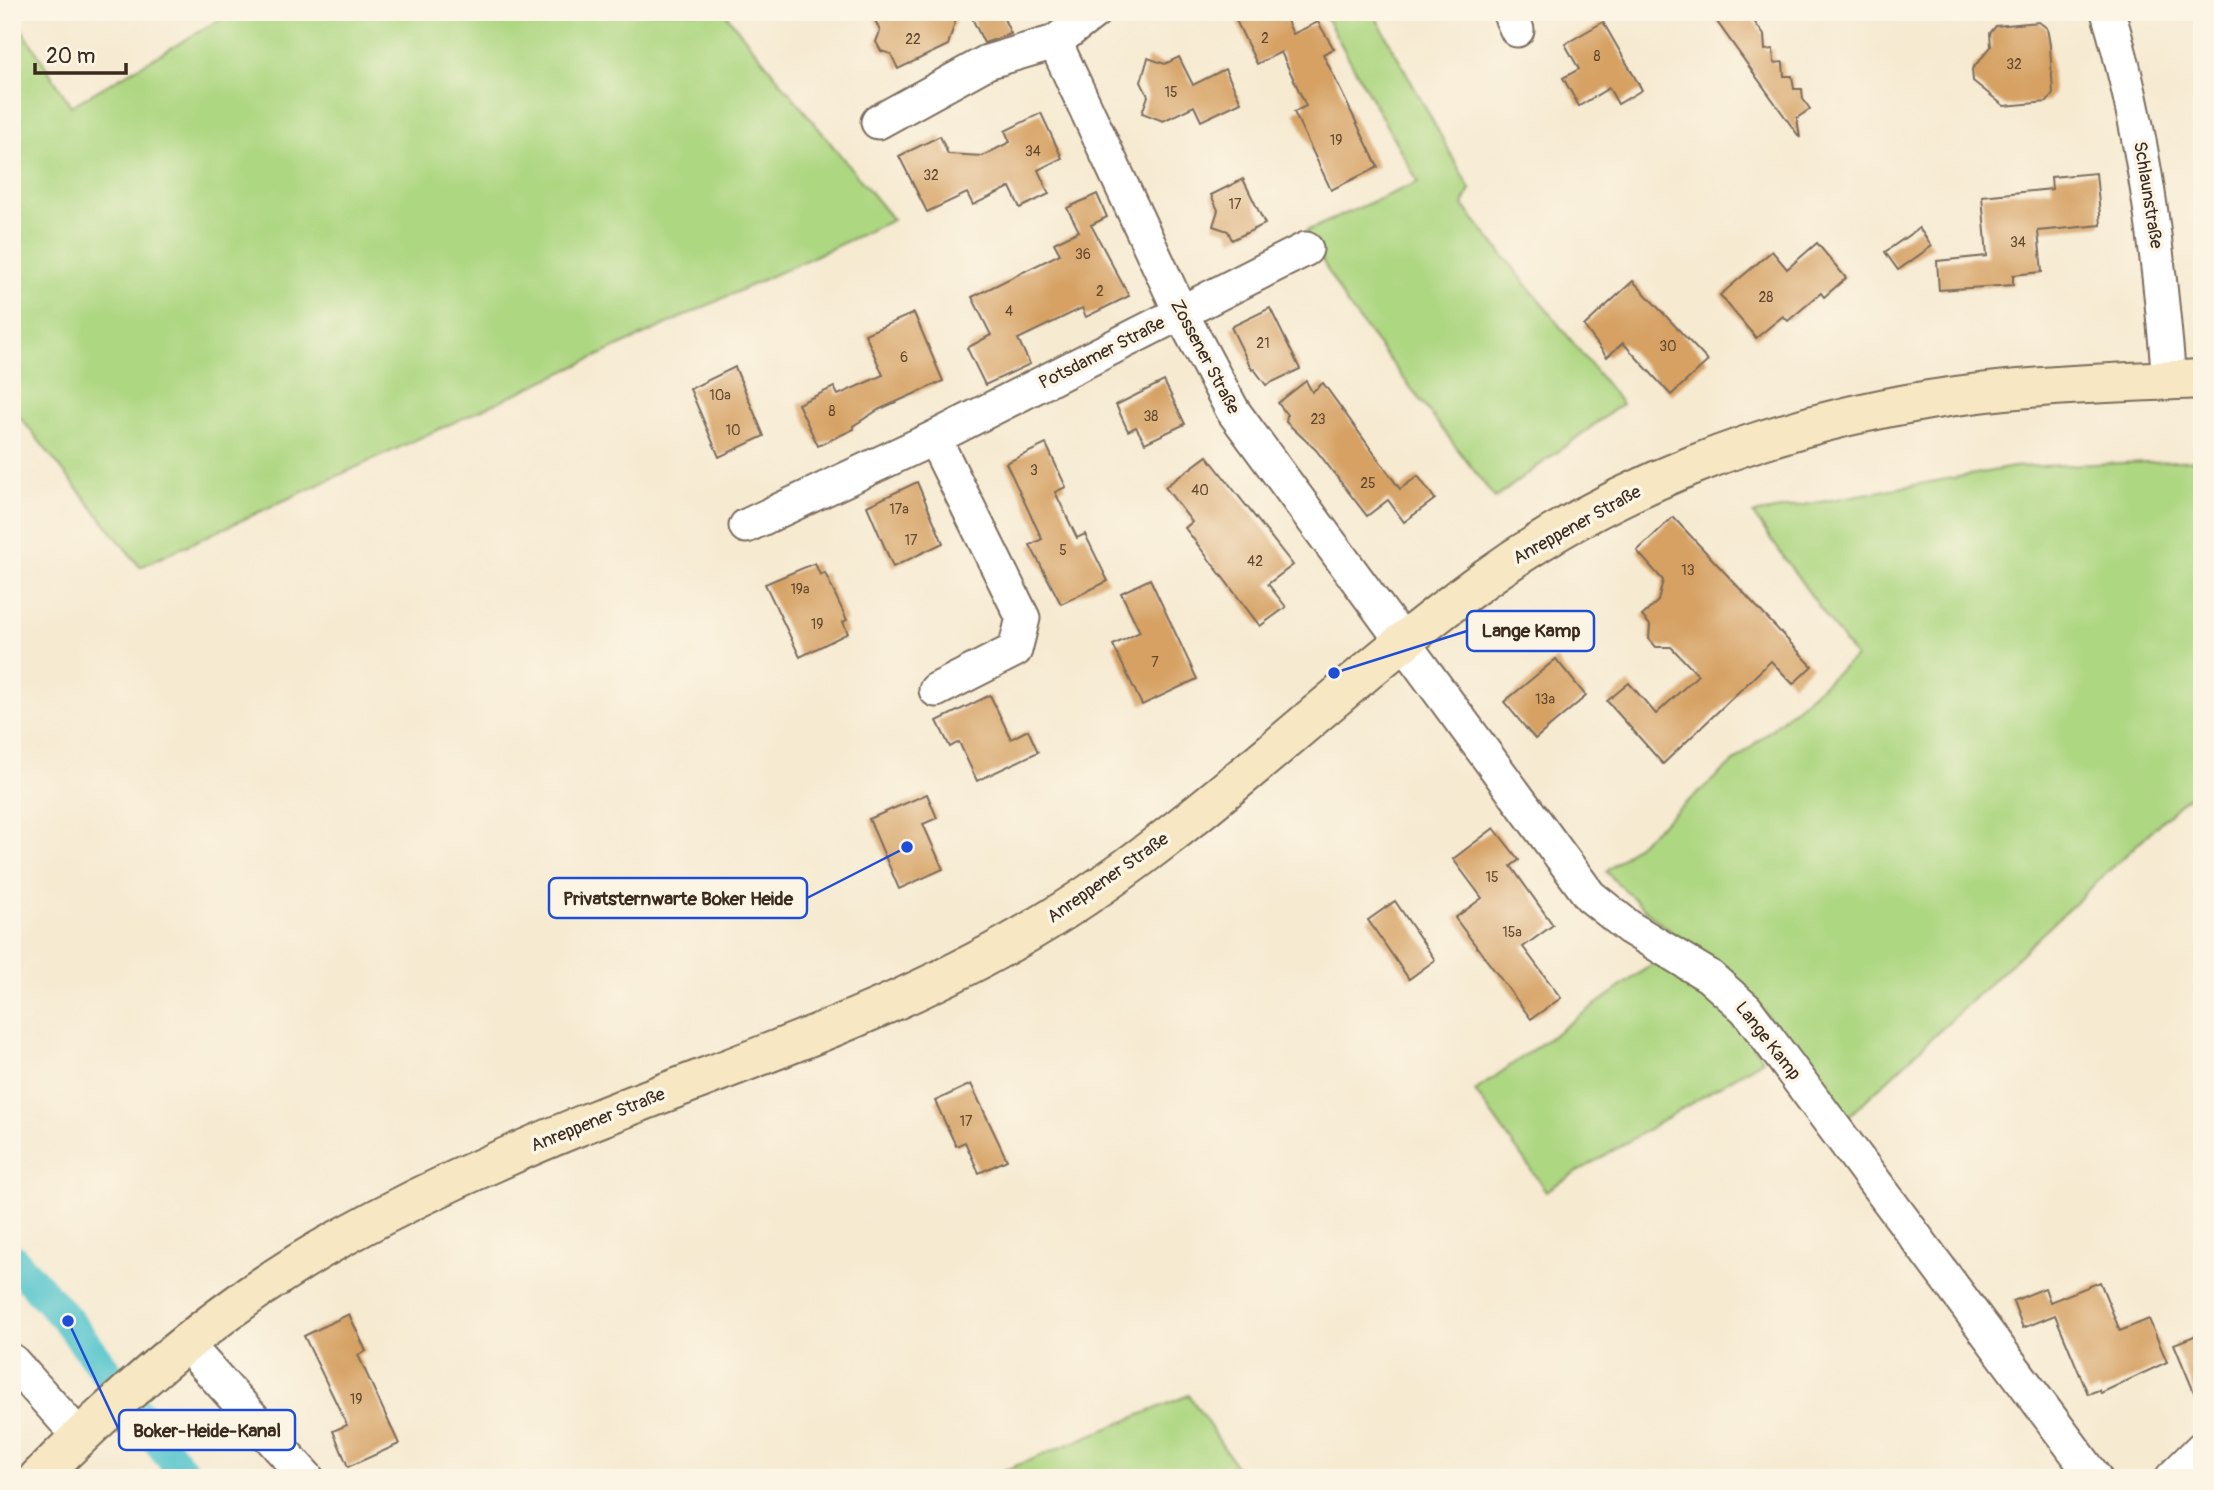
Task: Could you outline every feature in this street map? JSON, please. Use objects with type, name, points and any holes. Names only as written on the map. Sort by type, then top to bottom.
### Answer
[{"type":"street","points":[[878,122],[987,62],[1055,42],[1094,12]]},
{"type":"street","name":"Schlaunstraße","points":[[2108,12],[2142,150],[2157,254],[2185,380]]},
{"type":"street","name":"Zossener Straße","points":[[1055,42],[1181,313],[1233,411],[1403,644]]},
{"type":"street","name":"Potsdamer Straße","points":[[746,526],[934,438],[1306,249]]},
{"type":"street","name":"Anreppener Straße","points":[[38,1478],[111,1406],[186,1344],[227,1312],[334,1242],[413,1200],[500,1159],[894,1000],[1008,944],[1112,879],[1220,797],[1483,580],[1554,534],[1640,489],[1725,452],[1836,418],[1934,399],[2058,386],[2185,380]]},
{"type":"street","points":[[934,438],[1023,618],[1015,650],[936,690]]},
{"type":"street","name":"Lange Kamp","points":[[1403,644],[1590,896],[1630,928],[1709,976],[1746,1009],[2095,1478]]},
{"type":"street","points":[[186,1344],[307,1478]]},
{"type":"street","points":[[12,1361],[79,1436]]},
{"type":"street","points":[[2172,1478],[2202,1448]]},
{"type":"green space","points":[[233,12],[724,12],[893,220],[140,567],[12,407],[12,14],[71,106]]},
{"type":"green space","points":[[1323,12],[1373,12],[1470,189],[1463,205],[1622,404],[1495,498],[1346,303],[1306,231],[1418,182]]},
{"type":"green space","points":[[2202,460],[2202,783],[1849,1116],[1753,999],[1652,916],[1606,872],[1855,657],[1753,514],[2014,467]]},
{"type":"green space","points":[[1658,960],[1698,985],[1735,1016],[1763,1060],[1546,1191],[1475,1091]]},
{"type":"green space","points":[[1189,1395],[1244,1478],[986,1478]]},
{"type":"building","points":[[871,12],[958,12],[948,45],[898,69],[891,54],[881,51],[876,42],[880,31]]},
{"type":"building","points":[[969,12],[1001,12],[1011,34],[984,43]]},
{"type":"building","points":[[1232,12],[1283,12],[1293,34],[1318,22],[1334,49],[1323,54],[1378,167],[1331,190],[1294,112],[1306,106],[1281,52],[1257,64]]},
{"type":"building","points":[[1710,12],[1747,12],[1764,35],[1765,50],[1773,49],[1774,63],[1783,62],[1784,76],[1792,76],[1794,89],[1802,89],[1803,99],[1810,109],[1797,118],[1800,138]]},
{"type":"building","points":[[1603,22],[1642,90],[1618,104],[1609,88],[1579,106],[1563,78],[1579,69],[1565,44]]},
{"type":"building","points":[[2039,22],[2047,28],[2053,94],[2047,102],[2004,106],[1973,81],[1972,69],[1991,47],[1990,33],[1996,26]]},
{"type":"building","points":[[1179,57],[1193,85],[1225,69],[1241,102],[1201,121],[1194,106],[1163,121],[1142,113],[1148,96],[1141,82],[1148,58],[1165,64]]},
{"type":"building","points":[[1041,113],[1062,158],[1038,170],[1049,194],[1020,208],[1010,187],[973,205],[967,193],[927,212],[899,156],[940,136],[948,154],[982,156],[1010,142],[1005,131]]},
{"type":"building","points":[[2096,173],[2101,225],[2038,231],[2042,272],[2013,275],[2013,285],[1939,290],[1937,261],[1987,256],[1982,196],[2052,189],[2051,177]]},
{"type":"building","points":[[1243,179],[1265,224],[1232,240],[1228,231],[1213,226],[1218,210],[1211,195]]},
{"type":"building","points":[[1097,194],[1107,217],[1091,225],[1129,296],[1086,317],[1082,308],[1018,339],[1030,364],[985,385],[967,348],[991,335],[972,297],[1060,254],[1054,243],[1079,231],[1067,208]]},
{"type":"building","points":[[1919,228],[1932,246],[1898,270],[1885,252]]},
{"type":"building","points":[[1817,243],[1846,278],[1824,297],[1821,293],[1788,321],[1783,316],[1756,338],[1720,295],[1772,251],[1787,269]]},
{"type":"building","points":[[1633,281],[1708,361],[1671,395],[1623,343],[1607,357],[1584,326]]},
{"type":"building","points":[[1270,308],[1300,369],[1266,385],[1254,369],[1252,370],[1231,327]]},
{"type":"building","points":[[914,313],[943,381],[878,410],[853,426],[854,429],[818,446],[798,404],[834,387],[838,395],[883,375],[865,334]]},
{"type":"building","points":[[735,367],[764,436],[719,457],[690,389]]},
{"type":"building","points":[[1164,381],[1185,424],[1145,443],[1136,427],[1128,431],[1116,405]]},
{"type":"building","points":[[1306,381],[1312,392],[1323,383],[1400,489],[1418,476],[1435,499],[1404,522],[1388,500],[1367,516],[1316,450],[1286,422],[1287,415],[1278,403]]},
{"type":"building","points":[[1046,444],[1066,487],[1055,492],[1077,538],[1085,534],[1108,581],[1061,604],[1030,545],[1042,539],[1006,463]]},
{"type":"building","points":[[1207,456],[1293,565],[1268,584],[1286,607],[1260,626],[1185,528],[1192,522],[1165,487]]},
{"type":"building","points":[[917,482],[943,543],[893,567],[867,506]]},
{"type":"building","points":[[1673,517],[1812,666],[1793,684],[1771,661],[1663,764],[1607,701],[1629,683],[1656,714],[1698,675],[1671,647],[1656,647],[1649,639],[1650,625],[1642,616],[1658,601],[1663,580],[1637,551]]},
{"type":"building","points":[[815,563],[820,575],[825,573],[847,620],[843,622],[848,633],[800,657],[765,584]]},
{"type":"building","points":[[1150,579],[1197,679],[1142,705],[1113,645],[1140,632],[1121,593]]},
{"type":"building","points":[[1556,659],[1586,696],[1535,739],[1504,702]]},
{"type":"building","points":[[990,695],[1011,739],[1028,730],[1038,752],[977,781],[959,742],[950,747],[937,721]]},
{"type":"building","points":[[927,794],[937,818],[923,824],[943,869],[899,889],[869,819]]},
{"type":"building","points":[[1494,828],[1519,860],[1511,866],[1553,925],[1523,947],[1561,998],[1531,1019],[1455,918],[1482,898],[1453,859]]},
{"type":"building","points":[[1395,901],[1435,960],[1409,979],[1368,920]]},
{"type":"building","points":[[971,1084],[1007,1160],[979,1173],[965,1142],[956,1146],[935,1101]]},
{"type":"building","points":[[2100,1282],[2120,1331],[2149,1319],[2167,1362],[2101,1393],[2099,1390],[2088,1394],[2055,1315],[2023,1328],[2013,1301],[2045,1288],[2050,1302]]},
{"type":"building","points":[[349,1314],[366,1351],[358,1355],[399,1444],[348,1467],[333,1431],[347,1425],[304,1336]]},
{"type":"building","points":[[2202,1333],[2202,1409],[2201,1409],[2174,1344]]},
{"type":"waterway","points":[[12,1259],[68,1321],[187,1478]]},
{"type":"place","name":"Lange Kamp","points":[[1334,673]]},
{"type":"place","name":"Privatsternwarte Boker Heide","points":[[907,847]]},
{"type":"place","name":"Boker-Heide-Kanal","points":[[68,1321]]}]
